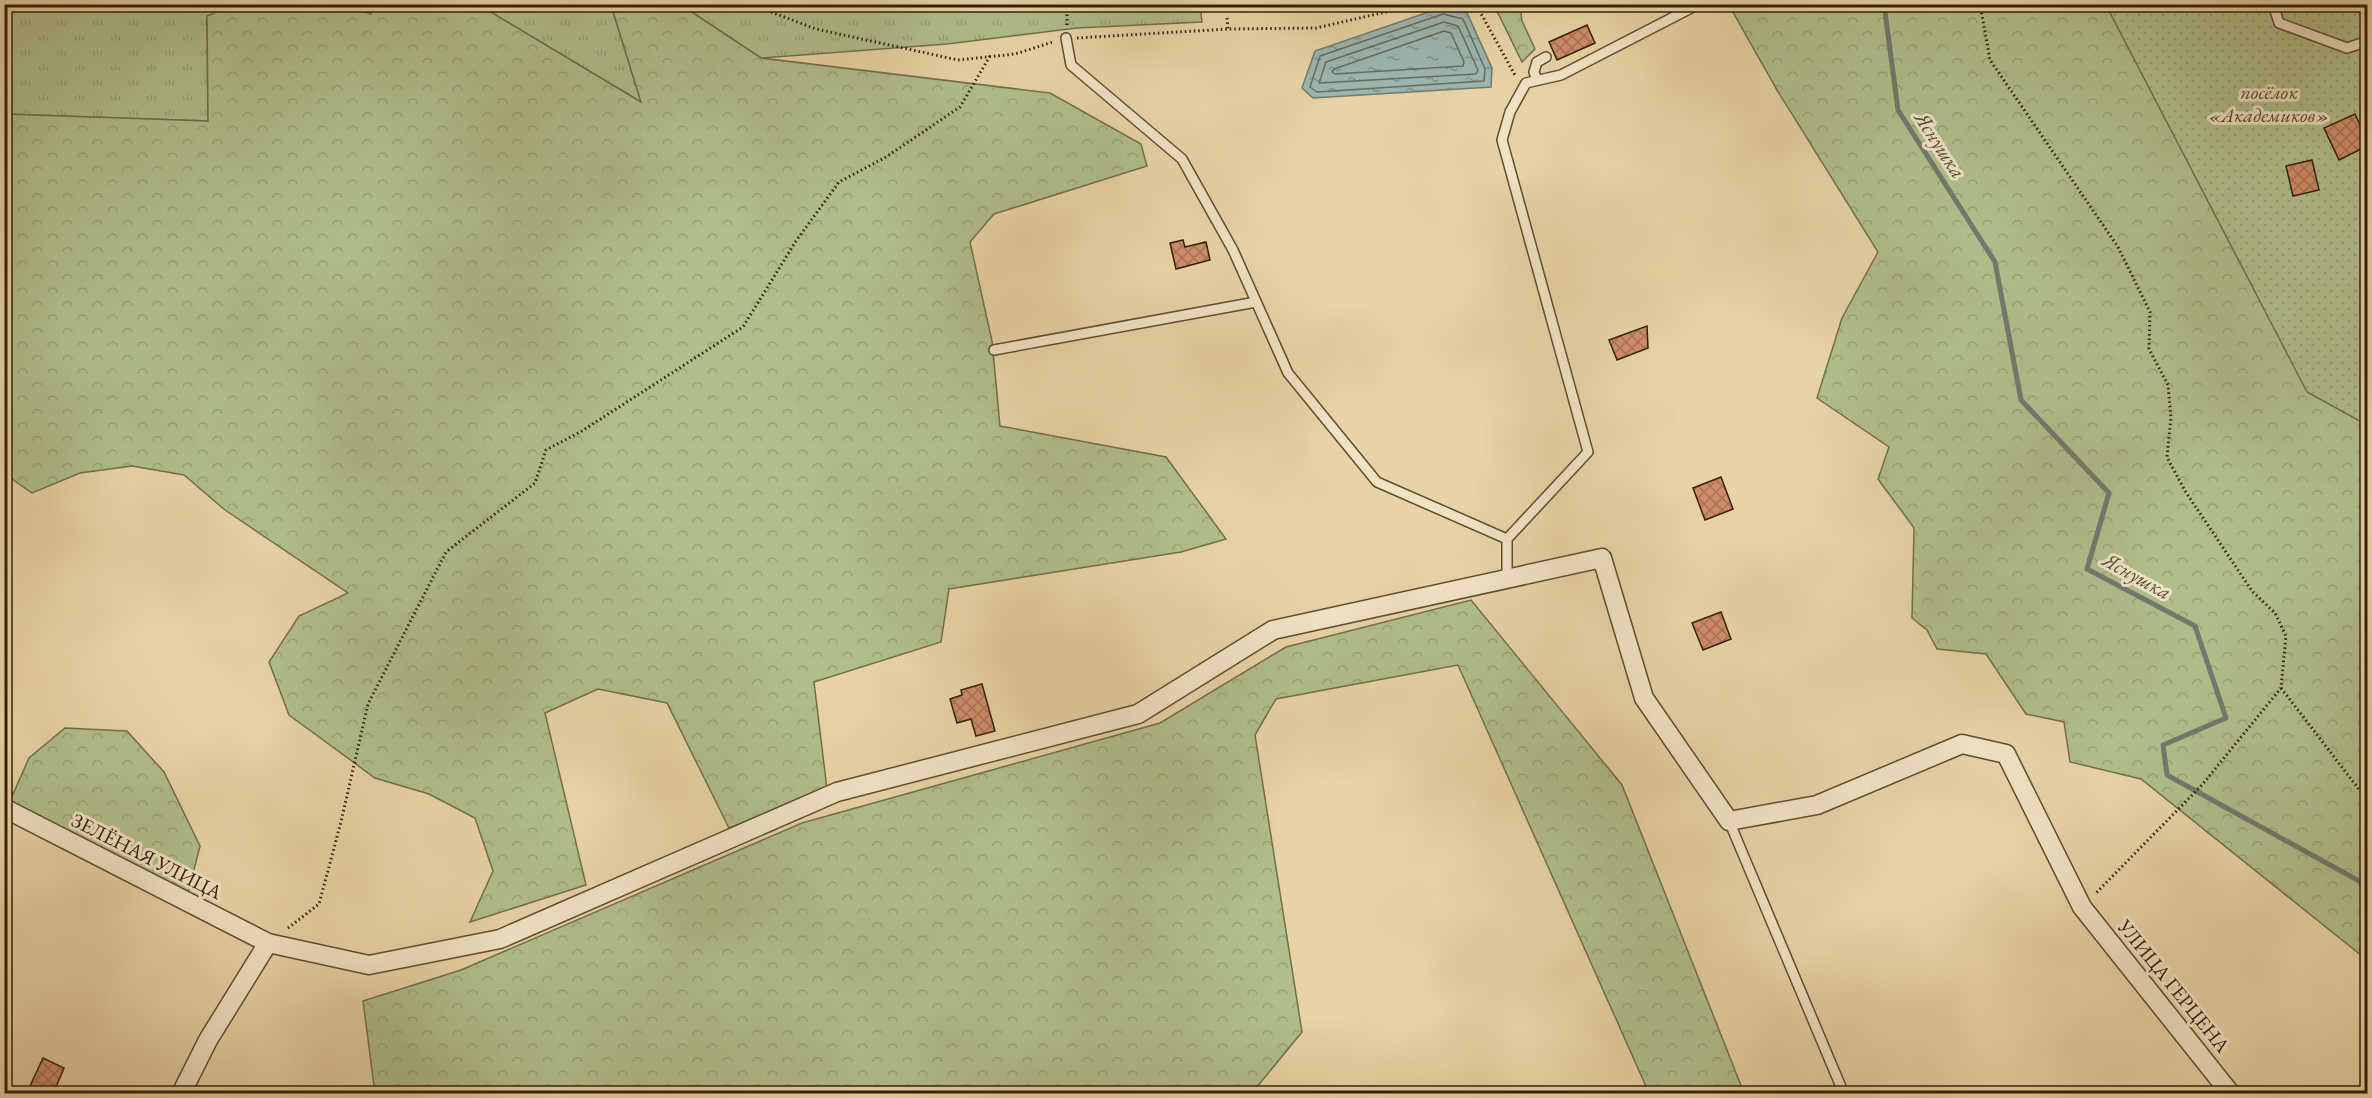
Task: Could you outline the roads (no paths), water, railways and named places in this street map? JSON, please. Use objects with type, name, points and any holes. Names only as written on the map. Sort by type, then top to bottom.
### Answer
[{"type":"street","name":"ЗЕЛЁНАЯ УЛИЦА","points":[[4,808],[268,943],[369,965],[500,939],[837,792],[1138,714],[1273,630],[1508,576],[1602,558],[1644,698],[1729,821]]},
{"type":"street","name":"УЛИЦА ГЕРЦЕНА","points":[[1729,821],[1817,805],[1962,744],[2006,754],[2082,907],[2231,1094]]},
{"type":"street","points":[[181,1094],[208,1040],[268,943]]},
{"type":"lane","points":[[1508,576],[1507,539],[1588,452],[1502,140],[1510,112],[1526,83],[1561,75],[1699,4]]},
{"type":"lane","points":[[2273,4],[2279,23],[2347,48],[2367,41]]},
{"type":"lane","points":[[1066,38],[1071,65],[1182,159],[1233,250],[1288,373],[1377,482],[1507,539]]},
{"type":"lane","points":[[1537,80],[1534,72],[1537,62],[1546,57]]},
{"type":"lane","points":[[994,350],[1256,302]]},
{"type":"lane","points":[[1729,821],[1844,1094]]},
{"type":"water","points":[[1443,7],[1467,13],[1492,68],[1491,87],[1313,98],[1302,88],[1315,51]]},
{"type":"waterway","name":"Яснушка","points":[[1884,4],[1898,110],[1995,262],[2021,400],[2109,493],[2087,569],[2195,626],[2226,718],[2163,745],[2167,775],[2368,886]]},
{"type":"park label","name":"посёлок «Академиков»","points":[[2269,104]]}]
